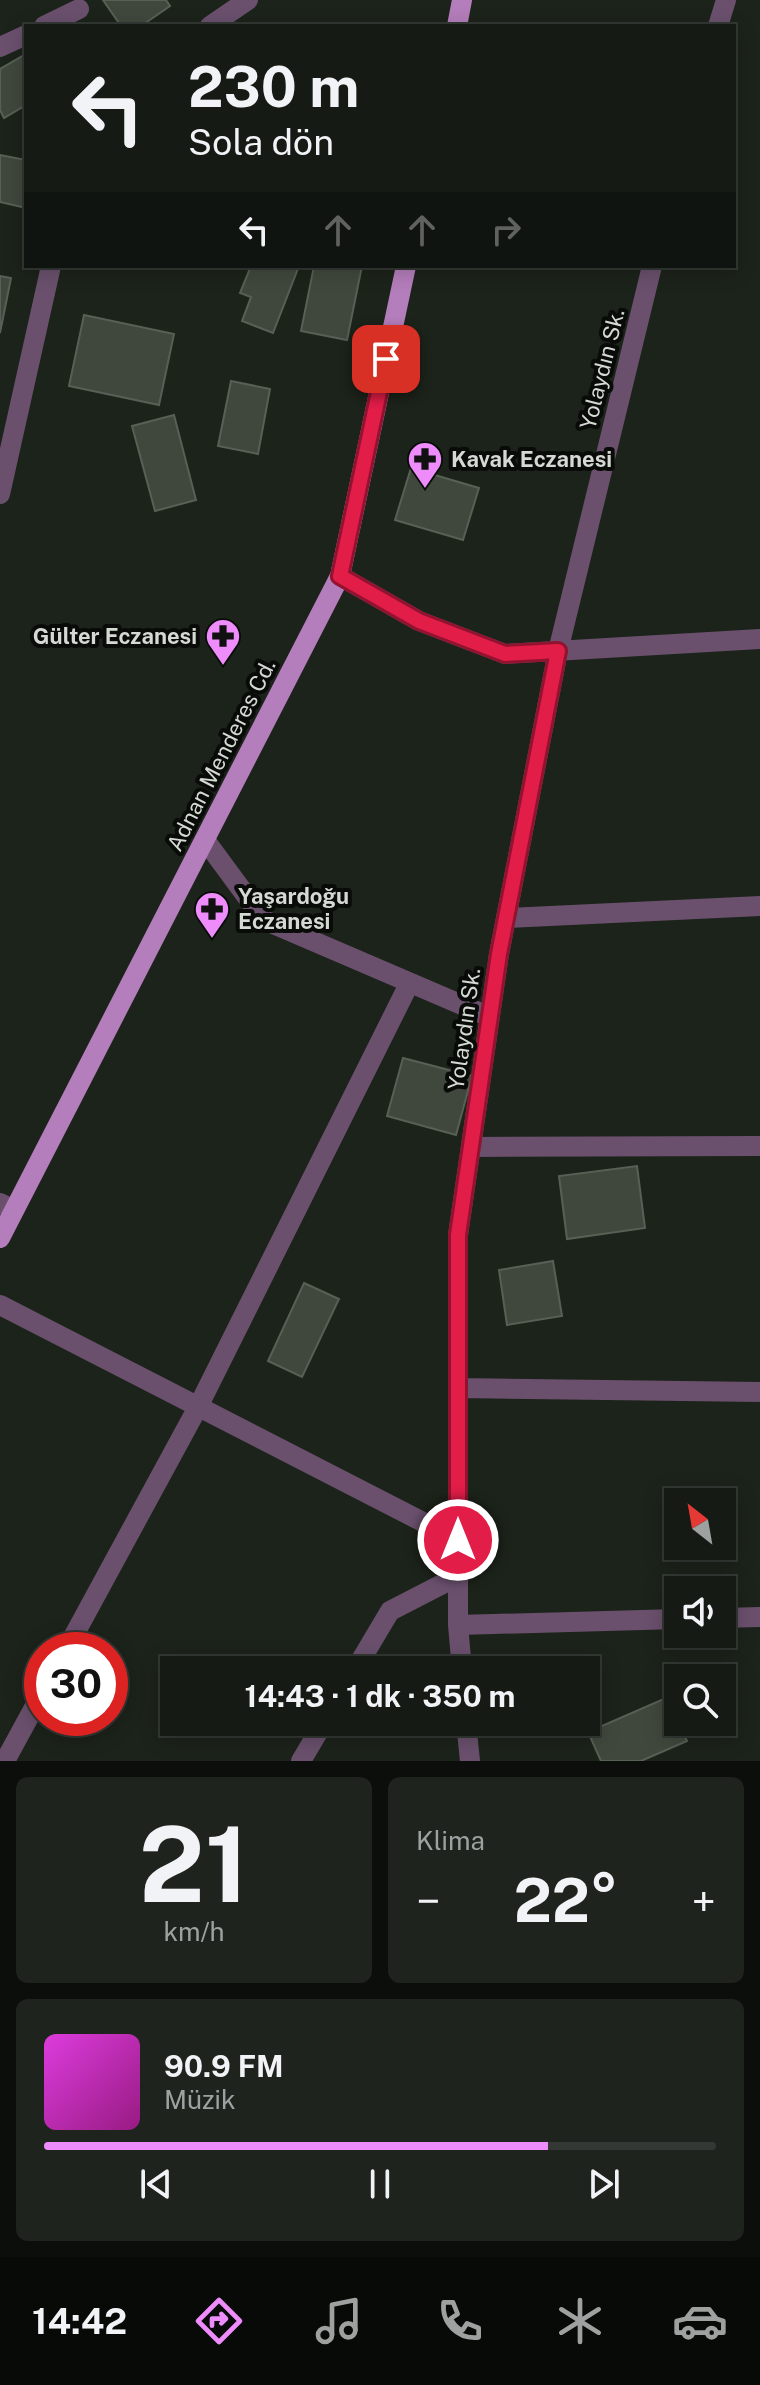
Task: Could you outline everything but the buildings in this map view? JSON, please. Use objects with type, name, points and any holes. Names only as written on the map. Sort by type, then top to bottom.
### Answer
[{"type":"main road","points":[[461,24],[462,0]]},
{"type":"main road","name":"Adnan Menderes Cd.","points":[[0,1238],[7,1206],[205,840],[340,576],[406,268]]},
{"type":"street","points":[[213,24],[248,0]]},
{"type":"street","points":[[719,24],[726,0]]},
{"type":"street","points":[[49,24],[81,12]]},
{"type":"street","points":[[0,47],[24,36]]},
{"type":"street","points":[[0,494],[51,268]]},
{"type":"street","name":"Yolaydın Sk.","points":[[461,1656],[458,1625],[458,1235],[506,918],[558,651],[652,268]]},
{"type":"street","points":[[340,576],[419,621],[505,654],[760,639]]},
{"type":"street","points":[[205,840],[264,920],[490,1017]]},
{"type":"street","points":[[506,918],[760,906]]},
{"type":"street","points":[[76,1632],[198,1407],[409,984]]},
{"type":"street","points":[[471,1147],[760,1146]]},
{"type":"street","points":[[0,1305],[458,1540]]},
{"type":"street","points":[[458,1388],[760,1392]]},
{"type":"street","points":[[363,1656],[390,1611],[458,1576]]},
{"type":"street","points":[[736,1618],[760,1617]]},
{"type":"street","points":[[458,1625],[664,1619]]},
{"type":"street","points":[[5,1761],[24,1726]]},
{"type":"street","points":[[301,1761],[316,1736]]},
{"type":"street","points":[[467,1736],[470,1761]]},
{"type":"place","name":"Kavak Eczanesi","points":[[425,490]]},
{"type":"place","name":"Gülter Eczanesi","points":[[223,667]]},
{"type":"place","name":"Yaşardoğu Eczanesi","points":[[212,940]]},
{"type":"route","points":[[386,359],[340,576],[419,621],[505,654],[558,651],[499,954],[458,1235],[458,1540]]}]
